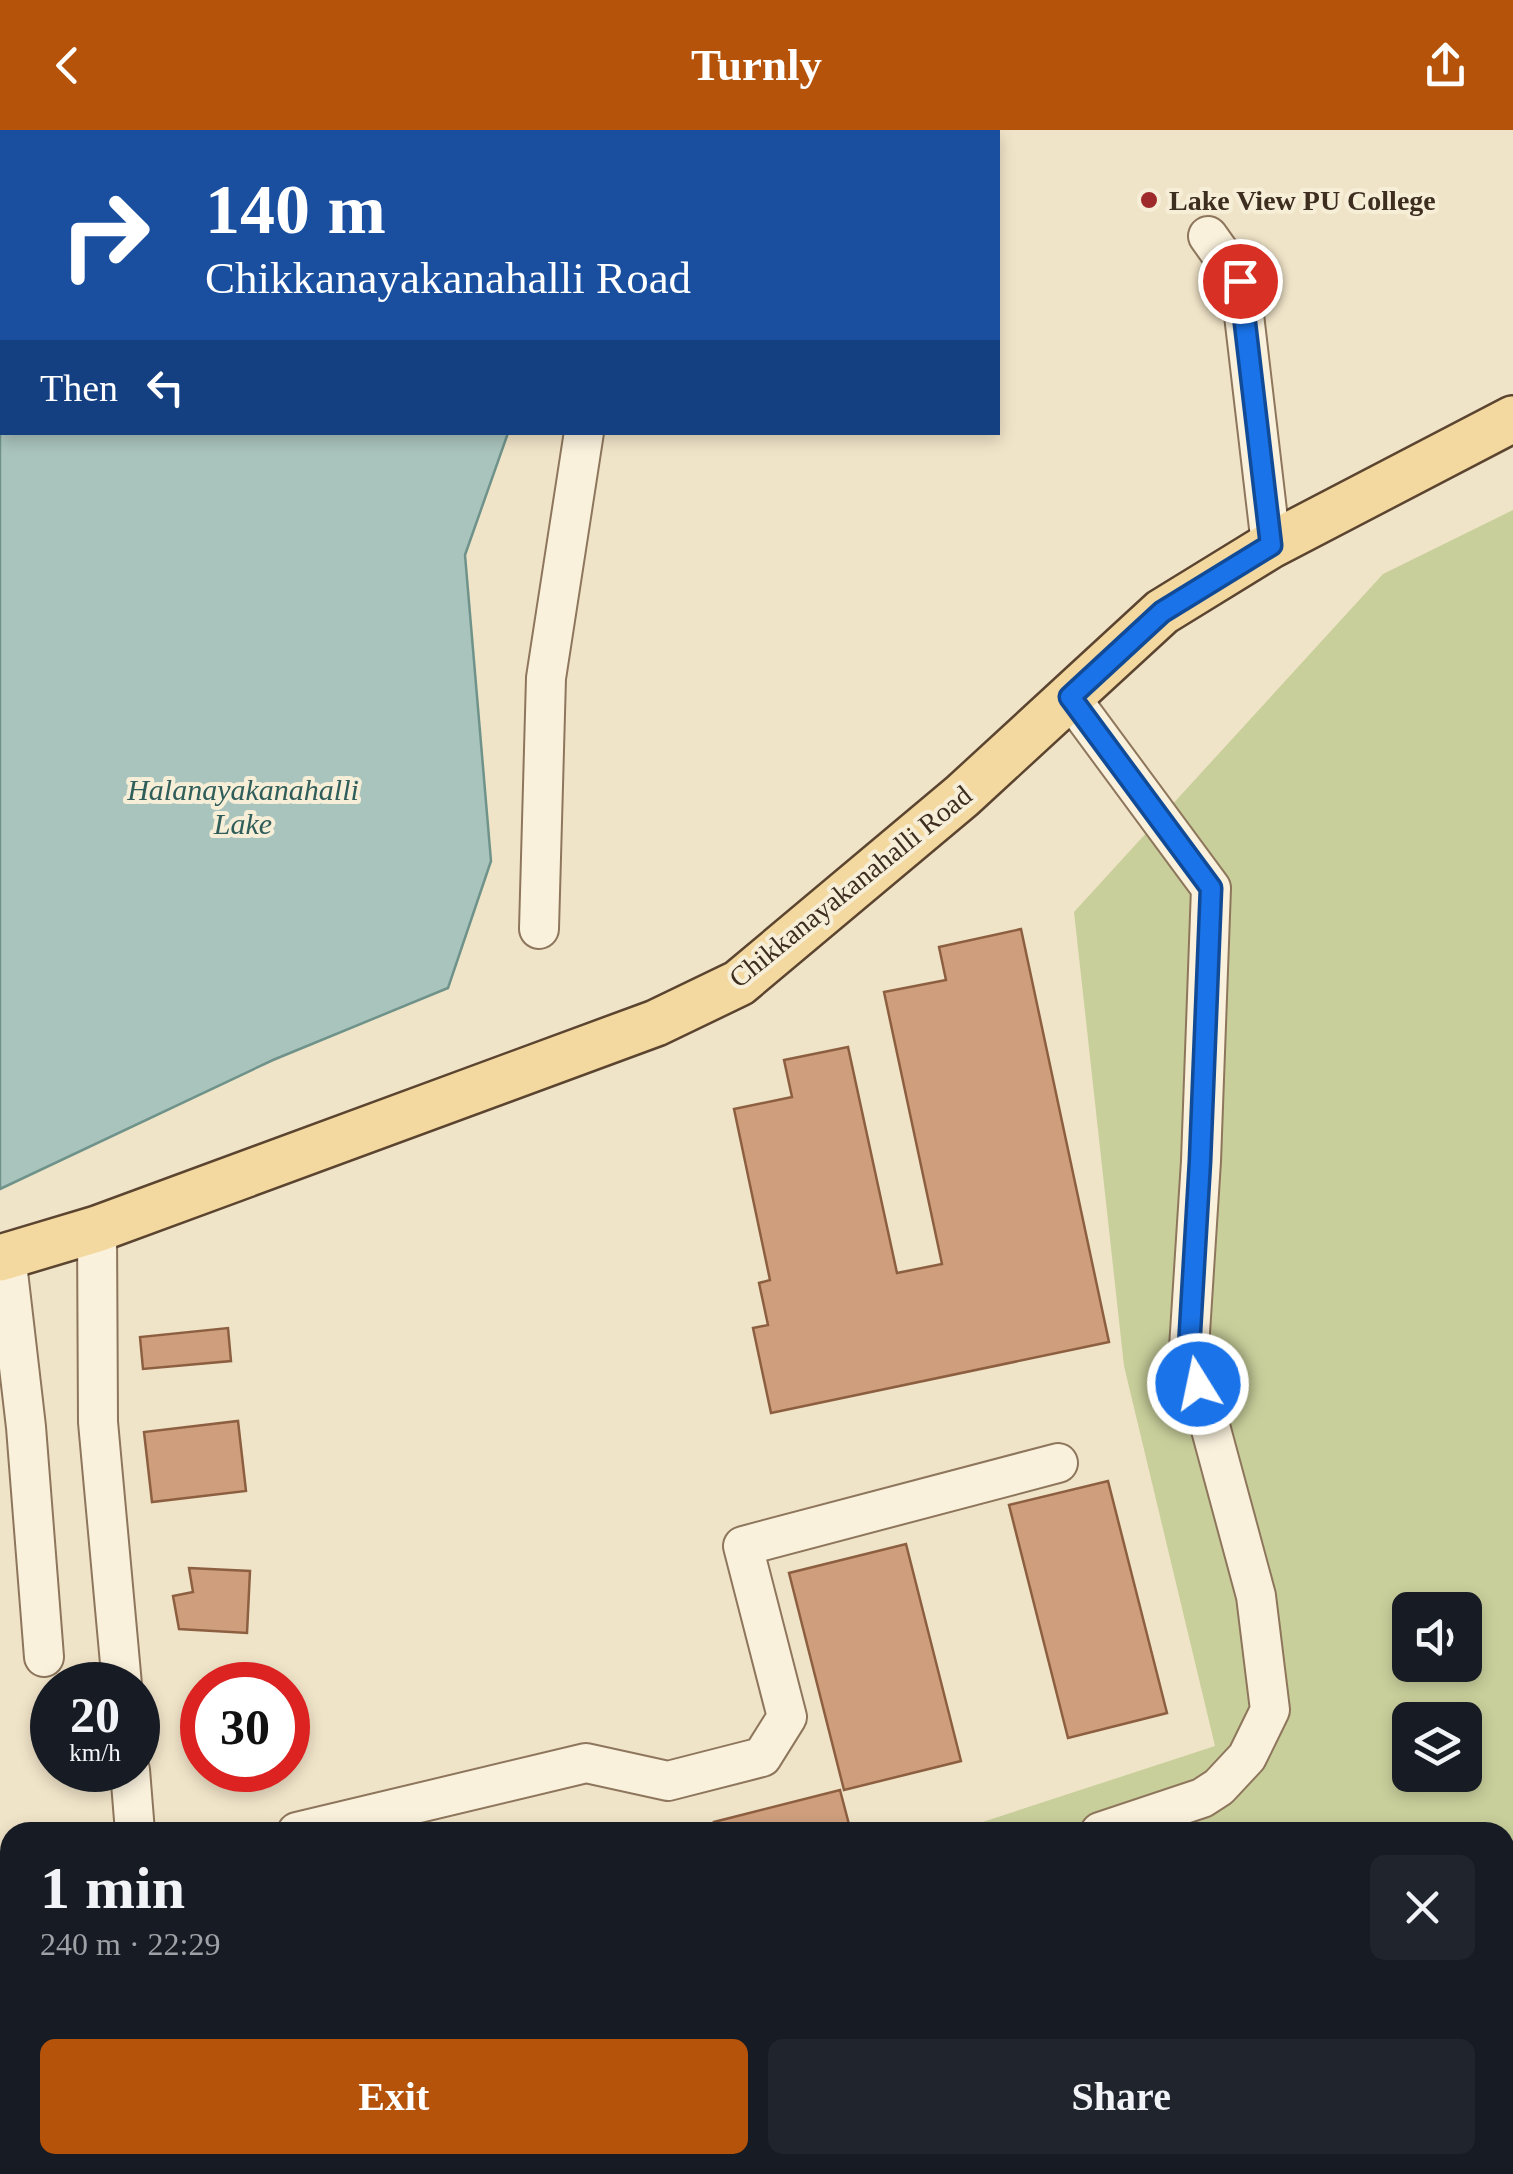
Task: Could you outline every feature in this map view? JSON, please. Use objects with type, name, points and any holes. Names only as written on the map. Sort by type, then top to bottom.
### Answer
[{"type":"main road","name":"Chikkanayakanahalli Road","points":[[3,1256],[97,1229],[656,1023],[739,983],[962,796],[1162,612],[1271,545],[1513,419]]},
{"type":"street","points":[[1208,236],[1240,281],[1271,545]]},
{"type":"street","points":[[539,929],[546,678],[584,435]]},
{"type":"street","points":[[1070,697],[1211,888],[1189,1348],[1256,1596],[1270,1710],[1247,1758],[1219,1787],[1202,1798],[1130,1822]]},
{"type":"street","points":[[97,1229],[98,1422],[120,1662]]},
{"type":"street","points":[[3,1256],[26,1427],[44,1658]]},
{"type":"street","points":[[338,1822],[586,1762],[668,1780],[762,1757],[786,1717],[744,1546],[1058,1463]]},
{"type":"street","points":[[132,1792],[135,1822]]},
{"type":"green space","points":[[1513,510],[1513,1822],[983,1822],[1215,1746],[1124,1366],[1074,912],[1383,574]]},
{"type":"water","name":"Halanayakanahalli Lake","points":[[0,435],[507,435],[465,555],[491,861],[448,988],[273,1060],[0,1189]]},
{"type":"building","points":[[1021,929],[1109,1342],[771,1413],[753,1328],[768,1325],[759,1283],[770,1280],[734,1109],[792,1097],[784,1060],[848,1047],[897,1273],[942,1264],[884,992],[946,980],[939,947]]},
{"type":"building","points":[[228,1328],[231,1361],[143,1369],[140,1337]]},
{"type":"building","points":[[238,1421],[246,1491],[152,1502],[144,1432]]},
{"type":"building","points":[[1108,1481],[1167,1713],[1068,1738],[1009,1505]]},
{"type":"building","points":[[906,1544],[961,1761],[844,1790],[789,1573]]},
{"type":"building","points":[[189,1568],[250,1571],[247,1633],[179,1629],[173,1596],[193,1592]]},
{"type":"building","points":[[840,1790],[848,1822],[714,1822]]},
{"type":"place","name":"Lake View PU College","points":[[1149,200]]},
{"type":"route","points":[[1198,1384],[1189,1348],[1211,888],[1070,697],[1162,612],[1271,545],[1240,281]]}]
